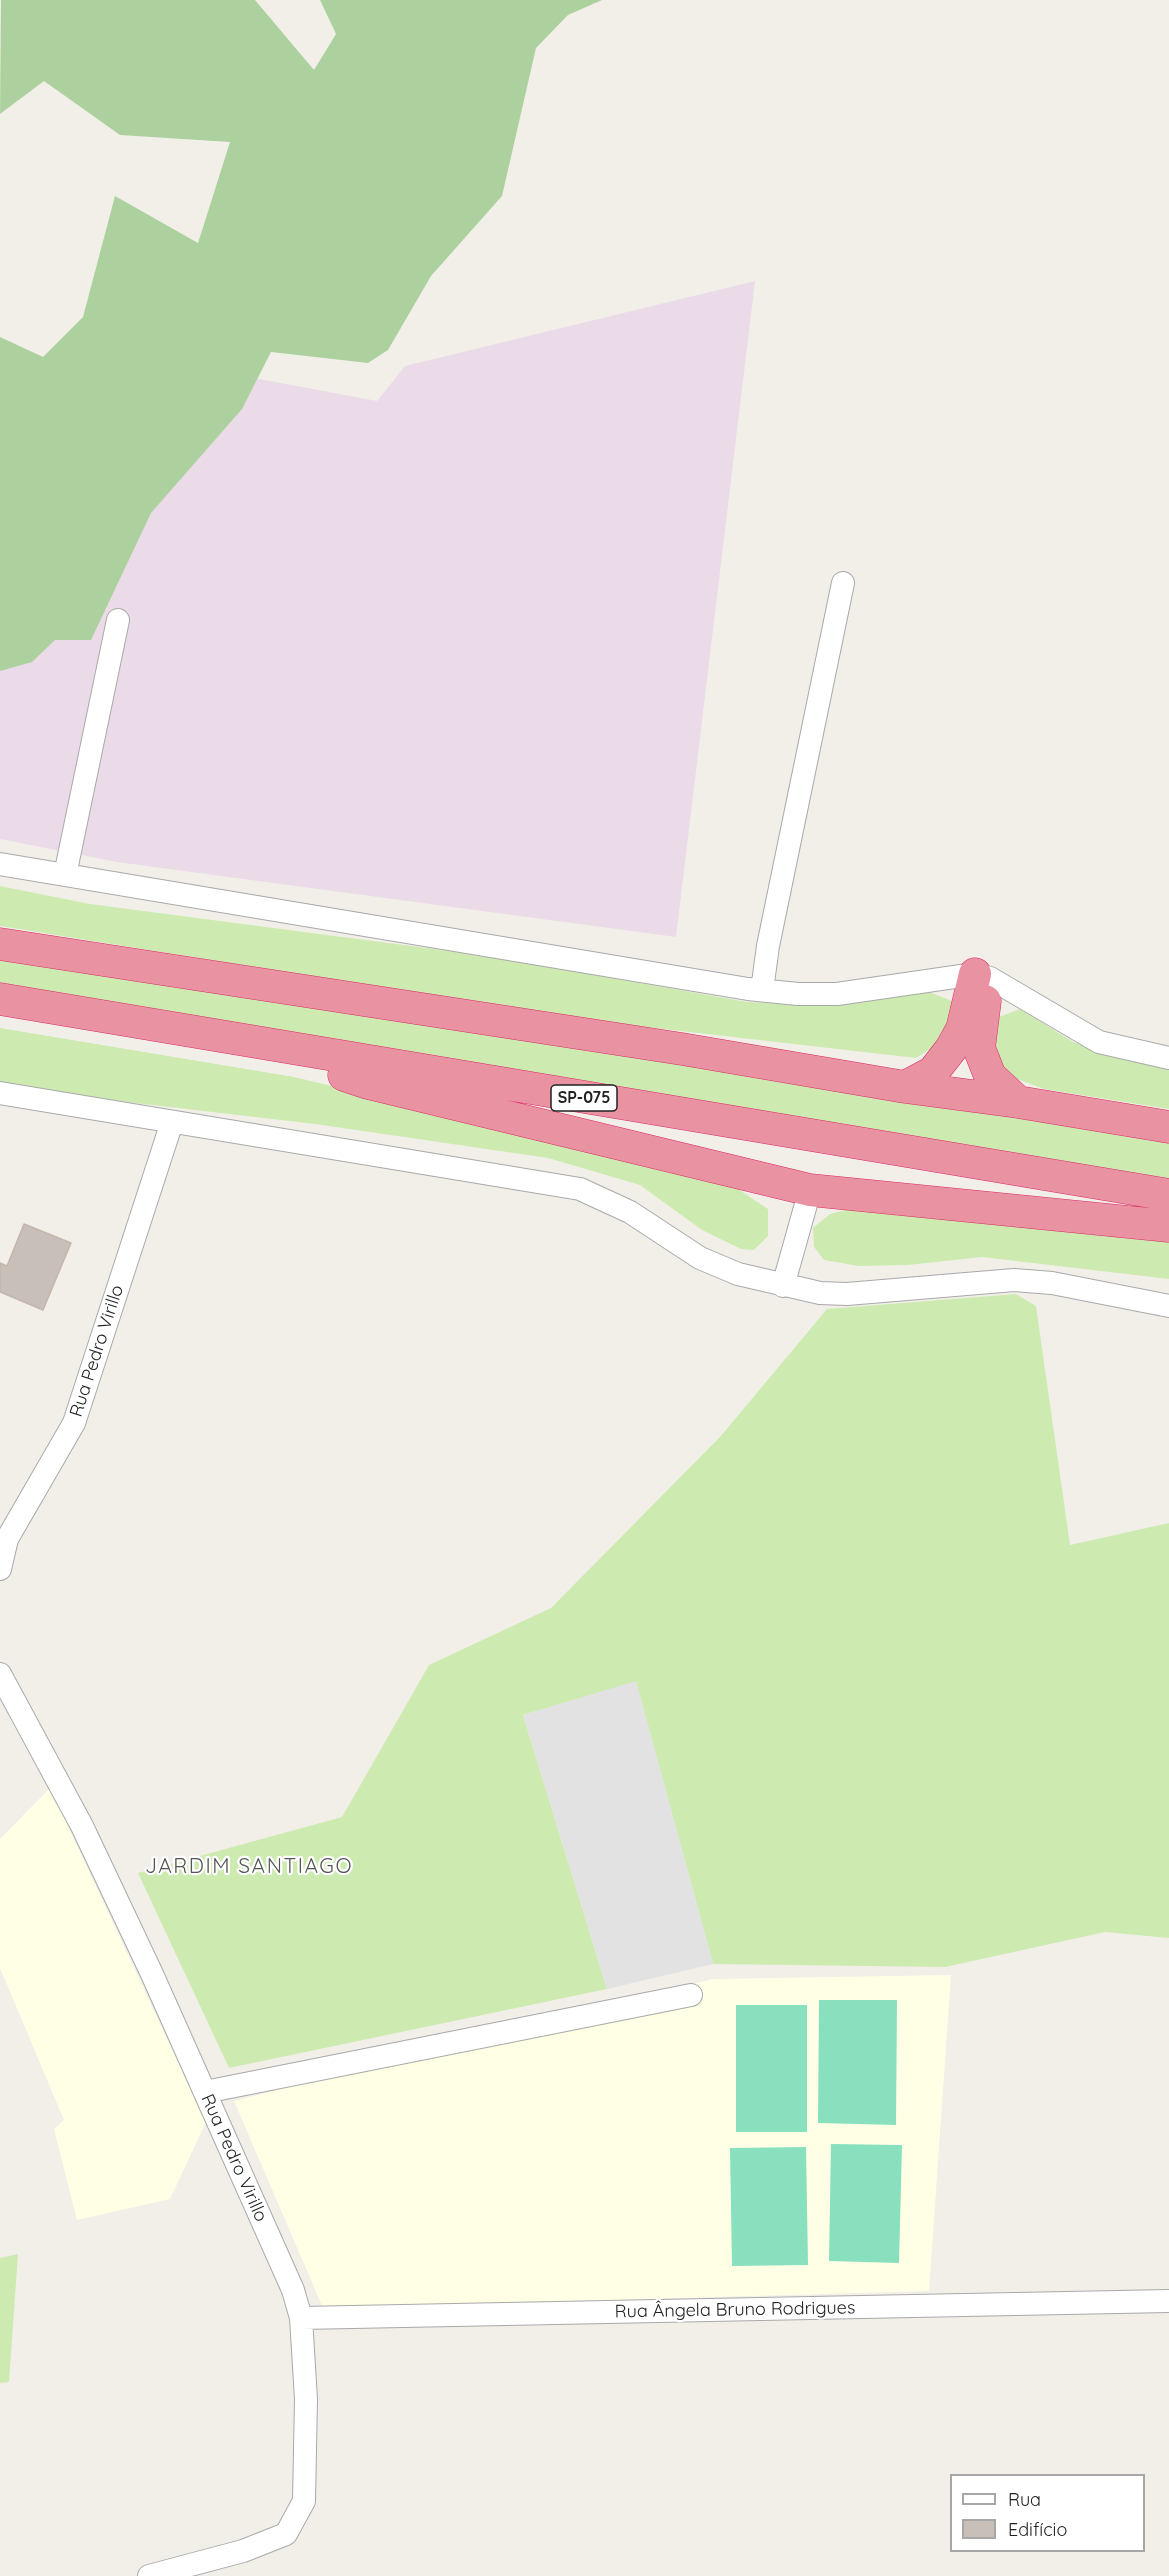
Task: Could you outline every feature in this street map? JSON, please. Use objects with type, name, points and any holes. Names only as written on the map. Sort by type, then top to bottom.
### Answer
[{"type":"highway","points":[[0,944],[682,1049],[905,1088],[1018,1102],[1169,1127]]},
{"type":"highway","points":[[905,1088],[933,1072],[951,1049],[962,1029],[982,976]]},
{"type":"highway","points":[[982,976],[979,1048],[990,1076],[1018,1102]]},
{"type":"highway","name":"SP-075","points":[[0,999],[1169,1196]]},
{"type":"highway","points":[[241,1040],[368,1083],[810,1190],[1169,1226]]},
{"type":"street","points":[[762,990],[768,946],[843,584]]},
{"type":"street","points":[[65,875],[118,620]]},
{"type":"street","points":[[0,864],[762,990],[798,994],[837,994],[982,976],[1099,1042],[1169,1058]]},
{"type":"street","points":[[0,1093],[580,1189],[630,1212],[700,1258],[738,1274],[783,1286],[847,1294],[1014,1280],[1052,1283],[1169,1306]]},
{"type":"street","name":"Rua Pedro Virillo","points":[[0,1569],[7,1539],[74,1423],[172,1122]]},
{"type":"street","points":[[783,1286],[810,1190]]},
{"type":"street","name":"Rua Pedro Virillo","points":[[0,1674],[82,1826],[205,2092],[292,2290],[301,2318],[306,2399],[304,2501],[286,2534],[243,2551],[149,2576]]},
{"type":"street","points":[[205,2092],[691,1995]]},
{"type":"street","name":"Rua Ângela Bruno Rodrigues","points":[[301,2318],[1169,2301]]},
{"type":"shaded area","points":[[755,281],[676,937],[117,862],[0,839],[0,602],[190,366],[377,401],[405,366]]},
{"type":"shaded area","points":[[636,1681],[713,1964],[607,1989],[523,1715]]},
{"type":"shaded area","points":[[50,1788],[206,2122],[170,2199],[77,2220],[54,2129],[64,2120],[0,1968],[0,1839]]},
{"type":"shaded area","points":[[951,1975],[929,2291],[323,2308],[234,2101],[713,1979]]},
{"type":"green space","points":[[1,0],[255,0],[314,70],[336,34],[320,0],[602,0],[568,15],[536,48],[502,196],[431,276],[388,350],[368,363],[271,352],[242,409],[151,513],[91,640],[55,640],[32,662],[0,671],[0,337],[43,357],[83,317],[115,196],[198,243],[230,142],[120,135],[44,81],[0,114]]},
{"type":"green space","points":[[0,886],[90,904],[488,956],[747,1002],[827,1005],[929,992],[952,1001],[953,1018],[940,1043],[916,1058],[506,1011],[396,990],[0,926]]},
{"type":"green space","points":[[0,958],[601,1050],[1169,1142],[1169,1182],[0,987]]},
{"type":"green space","points":[[1020,1009],[1073,1042],[1133,1061],[1169,1068],[1169,1109],[1044,1089],[1009,1076],[987,1040],[994,1019]]},
{"type":"green space","points":[[0,1028],[294,1077],[723,1179],[768,1209],[768,1236],[754,1250],[741,1249],[702,1230],[640,1185],[548,1158],[315,1124],[101,1099],[0,1082]]},
{"type":"green space","points":[[857,1207],[1169,1233],[1169,1279],[982,1257],[908,1265],[859,1266],[824,1260],[814,1247],[813,1228],[830,1214]]},
{"type":"green space","points":[[1016,1294],[1036,1306],[1070,1545],[1169,1523],[1169,1938],[1105,1932],[945,1967],[713,1964],[636,1682],[523,1715],[607,1989],[229,2068],[138,1873],[342,1817],[429,1665],[551,1608],[720,1437],[827,1309]]},
{"type":"green space","points":[[819,2000],[897,2000],[896,2125],[818,2123]]},
{"type":"green space","points":[[736,2005],[807,2005],[807,2132],[736,2132]]},
{"type":"green space","points":[[831,2144],[902,2145],[899,2263],[829,2261]]},
{"type":"green space","points":[[806,2147],[808,2265],[732,2266],[730,2148]]},
{"type":"green space","points":[[18,2254],[9,2382],[0,2383],[0,2258]]},
{"type":"building","points":[[24,1224],[71,1243],[43,1310],[0,1292],[0,1263],[7,1266]]},
{"type":"district","name":"JARDIM SANTIAGO","points":[[249,1867]]}]
